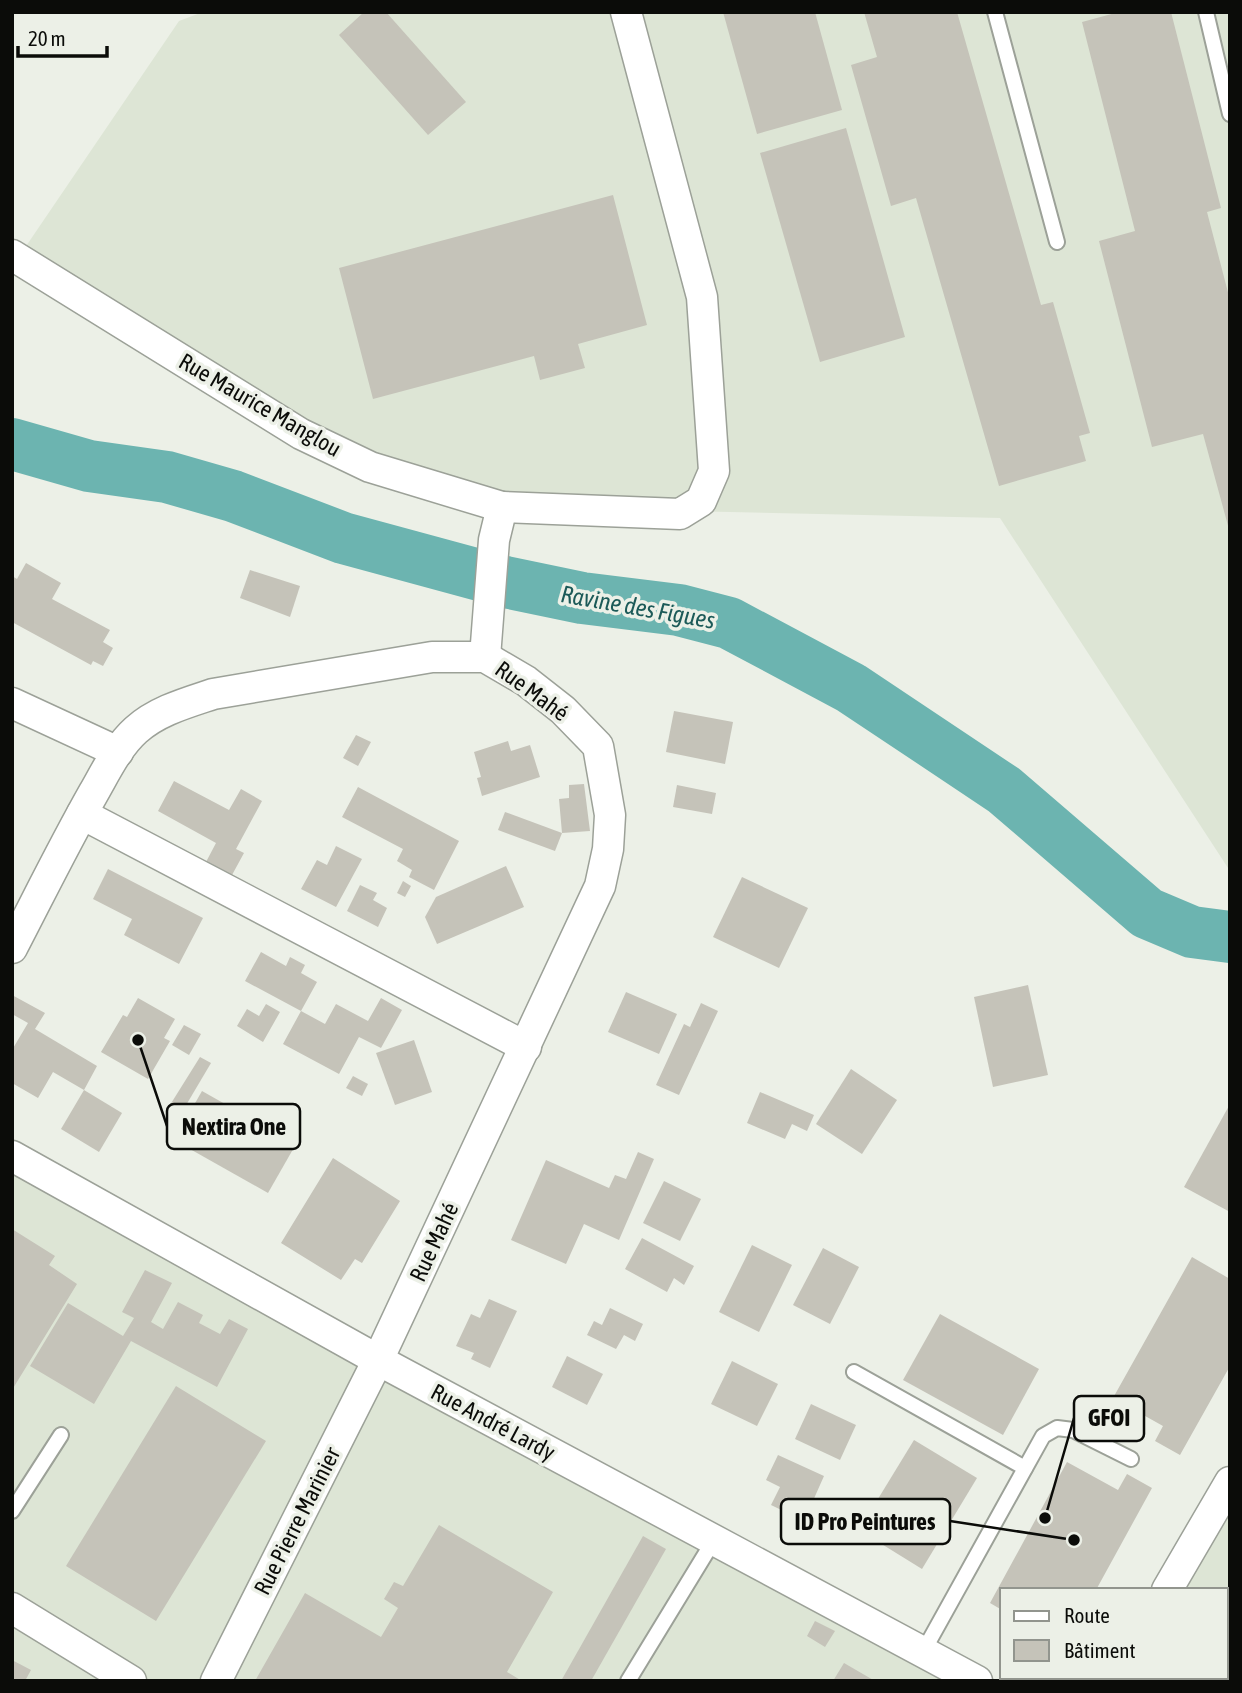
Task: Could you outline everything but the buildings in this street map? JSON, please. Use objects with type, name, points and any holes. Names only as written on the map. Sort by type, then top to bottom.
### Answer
[{"type":"street","name":"Rue Maurice Manglou","points":[[12,254],[301,434],[370,467],[502,507],[680,514],[701,501],[713,471],[702,297],[626,12]]},
{"type":"street","points":[[485,643],[494,540],[502,507]]},
{"type":"street","name":"Rue Mahé","points":[[12,948],[82,814],[118,752],[135,731],[157,715],[213,694],[432,657],[485,643],[526,681],[563,710],[598,746],[610,815],[608,849],[600,886],[378,1360]]},
{"type":"street","points":[[12,703],[118,752]]},
{"type":"street","points":[[82,814],[526,1047]]},
{"type":"street","name":"Rue André Lardy","points":[[12,1156],[378,1360],[977,1681]]},
{"type":"street","name":"Rue Pierre Marinier","points":[[216,1681],[378,1360]]},
{"type":"street","points":[[1168,1588],[1230,1482]]},
{"type":"street","points":[[12,1608],[131,1681]]},
{"type":"lane","points":[[995,12],[1057,242]]},
{"type":"lane","points":[[1206,12],[1230,114]]},
{"type":"lane","points":[[854,1372],[1026,1468]]},
{"type":"lane","points":[[923,1651],[1043,1437],[1057,1428],[1073,1430],[1131,1459]]},
{"type":"lane","points":[[12,1510],[61,1435]]},
{"type":"lane","points":[[628,1681],[714,1540]]},
{"type":"shaded area","points":[[203,12],[1230,12],[1230,871],[1000,518],[502,507],[370,467],[18,258],[179,21]]},
{"type":"shaded area","points":[[12,1156],[977,1681],[12,1681]]},
{"type":"shaded area","points":[[1230,1477],[1230,1681],[1114,1681],[1228,1679],[1228,1588],[1167,1588]]},
{"type":"waterway","name":"Ravine des Figues","points":[[12,444],[89,466],[167,477],[233,496],[343,538],[505,582],[582,598],[679,610],[729,623],[851,688],[1004,790],[1147,913],[1192,932],[1230,937]]},
{"type":"place","name":"Nextira One","points":[[138,1040]]},
{"type":"place","name":"GFOI","points":[[1045,1518]]},
{"type":"place","name":"ID Pro Peintures","points":[[1074,1540]]}]
